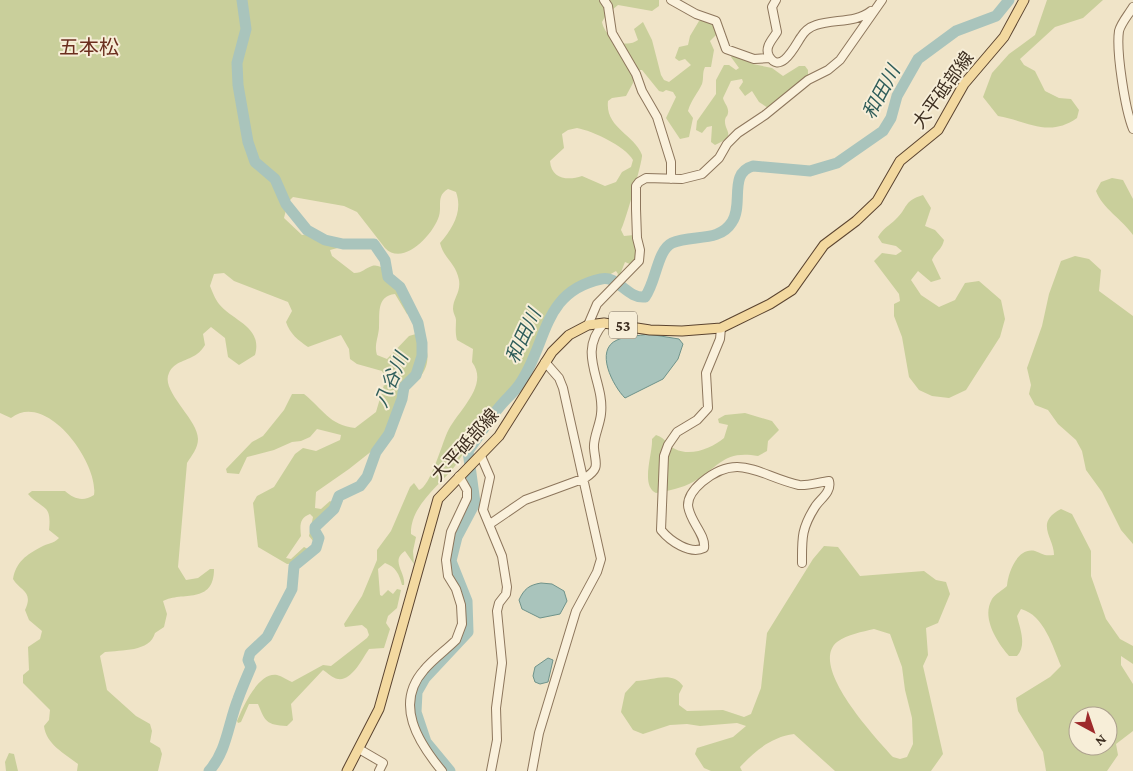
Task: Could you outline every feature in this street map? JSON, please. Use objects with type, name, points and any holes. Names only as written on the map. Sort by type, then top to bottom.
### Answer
[{"type":"main road","name":"大平砥部線","points":[[347,771],[379,709],[435,507],[444,492],[481,456],[506,426],[545,362],[570,335],[588,325],[604,323],[658,330],[701,331],[721,328],[770,304],[792,290],[824,245],[869,211],[877,201],[900,160],[931,138],[945,120],[964,84],[1004,37],[1024,0]]},
{"type":"street","points":[[604,0],[608,6],[612,33],[636,74],[642,91],[657,117],[671,162],[672,179]]},
{"type":"street","points":[[672,0],[696,14],[716,21],[726,49],[754,59],[770,58],[775,61],[786,59],[806,31],[816,25],[864,17],[875,9]]},
{"type":"street","points":[[770,58],[768,46],[776,32],[772,8],[776,0]]},
{"type":"street","points":[[588,325],[598,304],[639,261],[636,186],[646,178],[693,178],[702,174],[738,133],[765,115],[808,80],[834,65],[858,37],[882,0]]},
{"type":"street","points":[[1133,7],[1119,30],[1119,48],[1127,106],[1133,128]]},
{"type":"street","points":[[490,524],[525,500],[582,479],[594,472],[597,460],[594,448],[602,414],[600,396],[591,358],[596,331],[604,323]]},
{"type":"street","points":[[721,328],[720,339],[706,373],[708,408],[697,420],[677,432],[664,456],[662,530],[668,539],[687,548],[700,550],[704,548],[705,542],[691,516],[688,504],[698,485],[714,472],[724,468],[750,467],[801,485],[829,481],[828,492],[805,524],[801,550],[802,564]]},
{"type":"street","points":[[532,771],[539,733],[576,611],[597,572],[600,559],[563,388],[559,378],[545,362]]},
{"type":"street","points":[[481,456],[490,477],[483,510],[502,556],[507,587],[506,594],[499,603],[497,611],[502,663],[496,708],[497,740],[491,771]]},
{"type":"street","points":[[442,771],[421,744],[411,723],[410,706],[412,692],[419,677],[456,640],[462,624],[459,596],[448,576],[446,560],[451,532],[467,498],[467,490],[459,476]]},
{"type":"street","points":[[359,749],[383,763],[378,771]]},
{"type":"green space","points":[[0,0],[659,0],[659,6],[652,11],[618,5],[606,15],[602,22],[611,37],[627,44],[638,40],[634,29],[643,22],[652,40],[661,75],[664,80],[669,82],[691,65],[685,59],[679,61],[675,58],[679,47],[688,45],[690,36],[699,21],[704,20],[715,25],[717,34],[710,41],[714,50],[711,67],[705,67],[702,84],[688,111],[693,118],[689,137],[680,139],[666,118],[676,97],[673,92],[659,91],[642,70],[638,70],[633,76],[633,83],[626,96],[612,98],[608,101],[608,110],[611,118],[642,155],[640,168],[621,230],[624,236],[634,235],[636,254],[632,265],[625,262],[618,280],[616,279],[618,274],[616,271],[609,275],[601,274],[597,278],[581,281],[568,290],[557,302],[520,377],[491,413],[455,466],[420,505],[415,514],[411,534],[416,537],[413,551],[414,564],[405,551],[399,559],[404,585],[402,585],[396,571],[389,565],[385,563],[378,569],[380,595],[382,596],[388,590],[393,594],[397,589],[401,590],[397,608],[388,616],[386,623],[390,629],[384,648],[369,649],[352,673],[343,679],[334,678],[323,670],[291,704],[293,720],[287,726],[275,725],[267,721],[258,704],[249,704],[241,722],[238,723],[237,721],[252,692],[264,679],[277,675],[292,682],[323,665],[331,666],[367,638],[369,635],[367,629],[362,625],[345,627],[344,624],[362,596],[377,560],[377,550],[391,531],[410,487],[414,483],[419,490],[427,481],[447,433],[475,389],[477,371],[472,362],[473,349],[457,340],[456,335],[456,319],[453,309],[459,288],[459,280],[440,243],[456,219],[458,199],[456,192],[448,189],[444,192],[441,198],[439,216],[431,232],[416,246],[400,254],[392,253],[385,248],[357,212],[344,206],[293,197],[288,202],[284,218],[302,235],[315,233],[351,242],[349,245],[330,250],[332,256],[354,273],[372,266],[378,266],[385,270],[391,275],[417,312],[417,317],[407,314],[395,294],[385,298],[379,312],[377,355],[387,359],[409,336],[416,334],[424,343],[427,354],[424,372],[406,386],[405,397],[387,439],[316,492],[315,508],[321,509],[330,501],[335,504],[314,526],[312,532],[315,539],[313,541],[309,536],[313,517],[310,514],[302,520],[301,536],[286,558],[291,559],[304,547],[310,550],[303,558],[294,563],[287,564],[258,547],[253,503],[257,496],[274,487],[295,454],[303,448],[316,451],[340,440],[341,435],[317,429],[310,437],[301,441],[292,442],[274,450],[247,457],[239,474],[227,473],[226,469],[252,442],[263,436],[284,410],[292,394],[304,394],[332,420],[355,428],[376,412],[386,378],[382,371],[357,364],[350,359],[349,349],[341,335],[308,347],[301,342],[292,333],[286,322],[292,311],[288,302],[234,281],[224,273],[214,274],[210,286],[215,297],[225,310],[251,331],[255,338],[255,355],[239,365],[228,357],[225,338],[211,327],[203,334],[205,345],[201,350],[174,366],[169,373],[168,380],[174,397],[192,423],[198,439],[196,448],[187,463],[178,567],[186,580],[198,578],[210,569],[214,569],[213,580],[209,588],[196,595],[171,598],[163,601],[167,614],[164,627],[155,633],[147,644],[134,649],[105,652],[100,656],[107,690],[136,716],[150,724],[152,731],[150,742],[160,748],[162,754],[158,771],[77,771],[78,764],[56,748],[45,732],[44,726],[49,720],[50,710],[23,683],[23,675],[29,670],[28,647],[40,639],[42,631],[29,620],[25,610],[28,599],[27,595],[13,579],[14,573],[26,556],[59,538],[49,530],[49,515],[45,508],[28,494],[32,491],[65,491],[75,498],[82,499],[94,495],[93,482],[88,466],[79,450],[68,434],[54,422],[40,414],[25,412],[11,418],[0,413]],"holes":[[[577,128],[616,145],[633,160],[631,167],[622,172],[616,182],[605,186],[582,176],[566,178],[553,172],[550,161],[564,148],[562,134]]]},
{"type":"green space","points":[[1047,0],[1103,0],[1083,18],[1055,27],[1020,59],[1024,65],[1035,71],[1045,91],[1059,98],[1071,99],[1079,110],[1077,118],[1057,127],[1038,126],[998,116],[983,97],[992,73],[1009,54],[1035,35]]},
{"type":"green space","points":[[733,54],[753,64],[772,68],[783,76],[799,66],[805,66],[808,70],[808,76],[768,108],[759,102],[752,91],[745,96],[739,88],[743,82],[742,79],[731,81],[723,98],[728,111],[725,124],[728,136],[722,142],[715,145],[711,142],[712,126],[707,127],[702,133],[696,130],[697,121],[716,94],[716,80],[724,65],[729,65],[736,70],[739,68],[731,57]]},
{"type":"green space","points":[[1112,178],[1123,180],[1133,199],[1133,235],[1107,208],[1096,191],[1101,182]]},
{"type":"green space","points":[[923,195],[931,208],[925,226],[935,230],[944,240],[932,260],[941,279],[931,282],[918,271],[911,280],[921,295],[939,307],[955,300],[965,283],[979,281],[1001,300],[1005,319],[1000,337],[966,390],[949,398],[932,396],[919,390],[909,377],[902,337],[894,316],[894,304],[900,301],[899,294],[874,261],[882,253],[896,255],[902,251],[896,246],[882,243],[878,237],[900,215],[909,202]]},
{"type":"green space","points":[[1075,256],[1089,259],[1101,270],[1099,291],[1133,316],[1133,544],[1121,530],[1102,492],[1086,470],[1082,451],[1076,440],[1058,424],[1048,410],[1035,405],[1029,394],[1031,385],[1027,368],[1042,326],[1049,294],[1061,261]]},
{"type":"green space","points":[[745,413],[772,421],[779,430],[768,441],[767,451],[758,456],[737,455],[730,457],[693,482],[680,488],[656,493],[651,489],[648,469],[652,439],[656,435],[675,449],[694,452],[714,445],[724,438],[728,425],[719,423],[718,419],[725,415]]},
{"type":"green space","points":[[1061,509],[1072,514],[1091,551],[1091,576],[1106,619],[1120,639],[1133,646],[1133,664],[1121,656],[1121,665],[1133,684],[1133,731],[1118,742],[1118,706],[1068,706],[1068,756],[1117,756],[1107,771],[1046,771],[1043,752],[1018,711],[1016,698],[1050,677],[1061,666],[1047,633],[1029,612],[1021,609],[1017,616],[1021,631],[1022,647],[1017,656],[1009,656],[1004,650],[995,637],[989,622],[989,606],[992,599],[1007,586],[1009,574],[1018,557],[1029,551],[1054,555],[1047,530],[1049,520],[1053,514]]},
{"type":"green space","points":[[824,546],[838,547],[860,576],[924,571],[936,580],[946,582],[950,594],[938,623],[926,628],[928,655],[923,666],[943,754],[931,771],[835,771],[794,734],[778,738],[764,746],[740,767],[742,771],[711,771],[704,768],[695,754],[697,748],[733,737],[746,726],[737,723],[700,726],[687,724],[670,725],[643,734],[633,730],[621,712],[625,693],[636,681],[655,678],[673,678],[683,686],[679,694],[679,705],[687,711],[723,710],[744,717],[751,714],[761,688],[767,633],[813,559]],"holes":[[[874,629],[890,634],[902,667],[912,718],[913,744],[907,757],[900,759],[893,757],[860,719],[837,684],[831,667],[830,653],[841,639]]]},
{"type":"green space","points":[[9,753],[14,754],[18,771],[6,771],[5,762]]},
{"type":"water","points":[[648,334],[679,339],[683,344],[678,359],[663,379],[625,398],[611,377],[606,360],[607,352],[610,345],[617,340]]},
{"type":"water","points":[[541,583],[552,584],[564,591],[567,601],[560,614],[540,618],[522,609],[519,600],[523,593],[530,586]]},
{"type":"water","points":[[548,658],[553,660],[548,682],[540,684],[535,682],[533,676],[535,667]]},
{"type":"waterway","name":"八谷川","points":[[209,771],[220,755],[251,667],[248,660],[250,653],[267,637],[292,589],[294,566],[316,548],[319,538],[315,527],[334,509],[339,496],[360,486],[367,477],[376,452],[389,434],[402,399],[404,387],[416,375],[422,356],[422,343],[418,323],[400,287],[388,277],[385,260],[374,244],[343,244],[325,240],[307,230],[286,204],[275,179],[255,162],[248,142],[238,85],[237,63],[246,29],[242,0]]},
{"type":"waterway","name":"和田川","points":[[450,771],[426,742],[416,712],[417,692],[425,678],[468,632],[467,601],[451,561],[457,537],[475,503],[468,451],[497,410],[519,385],[536,353],[556,307],[567,295],[581,286],[601,279],[613,280],[633,294],[645,297],[652,284],[663,252],[667,247],[680,240],[713,236],[727,229],[735,215],[739,182],[745,170],[753,166],[810,171],[837,163],[883,131],[891,118],[897,96],[918,59],[956,31],[996,16],[1009,0]]},
{"type":"district","name":"五本松","points":[[89,47]]}]
